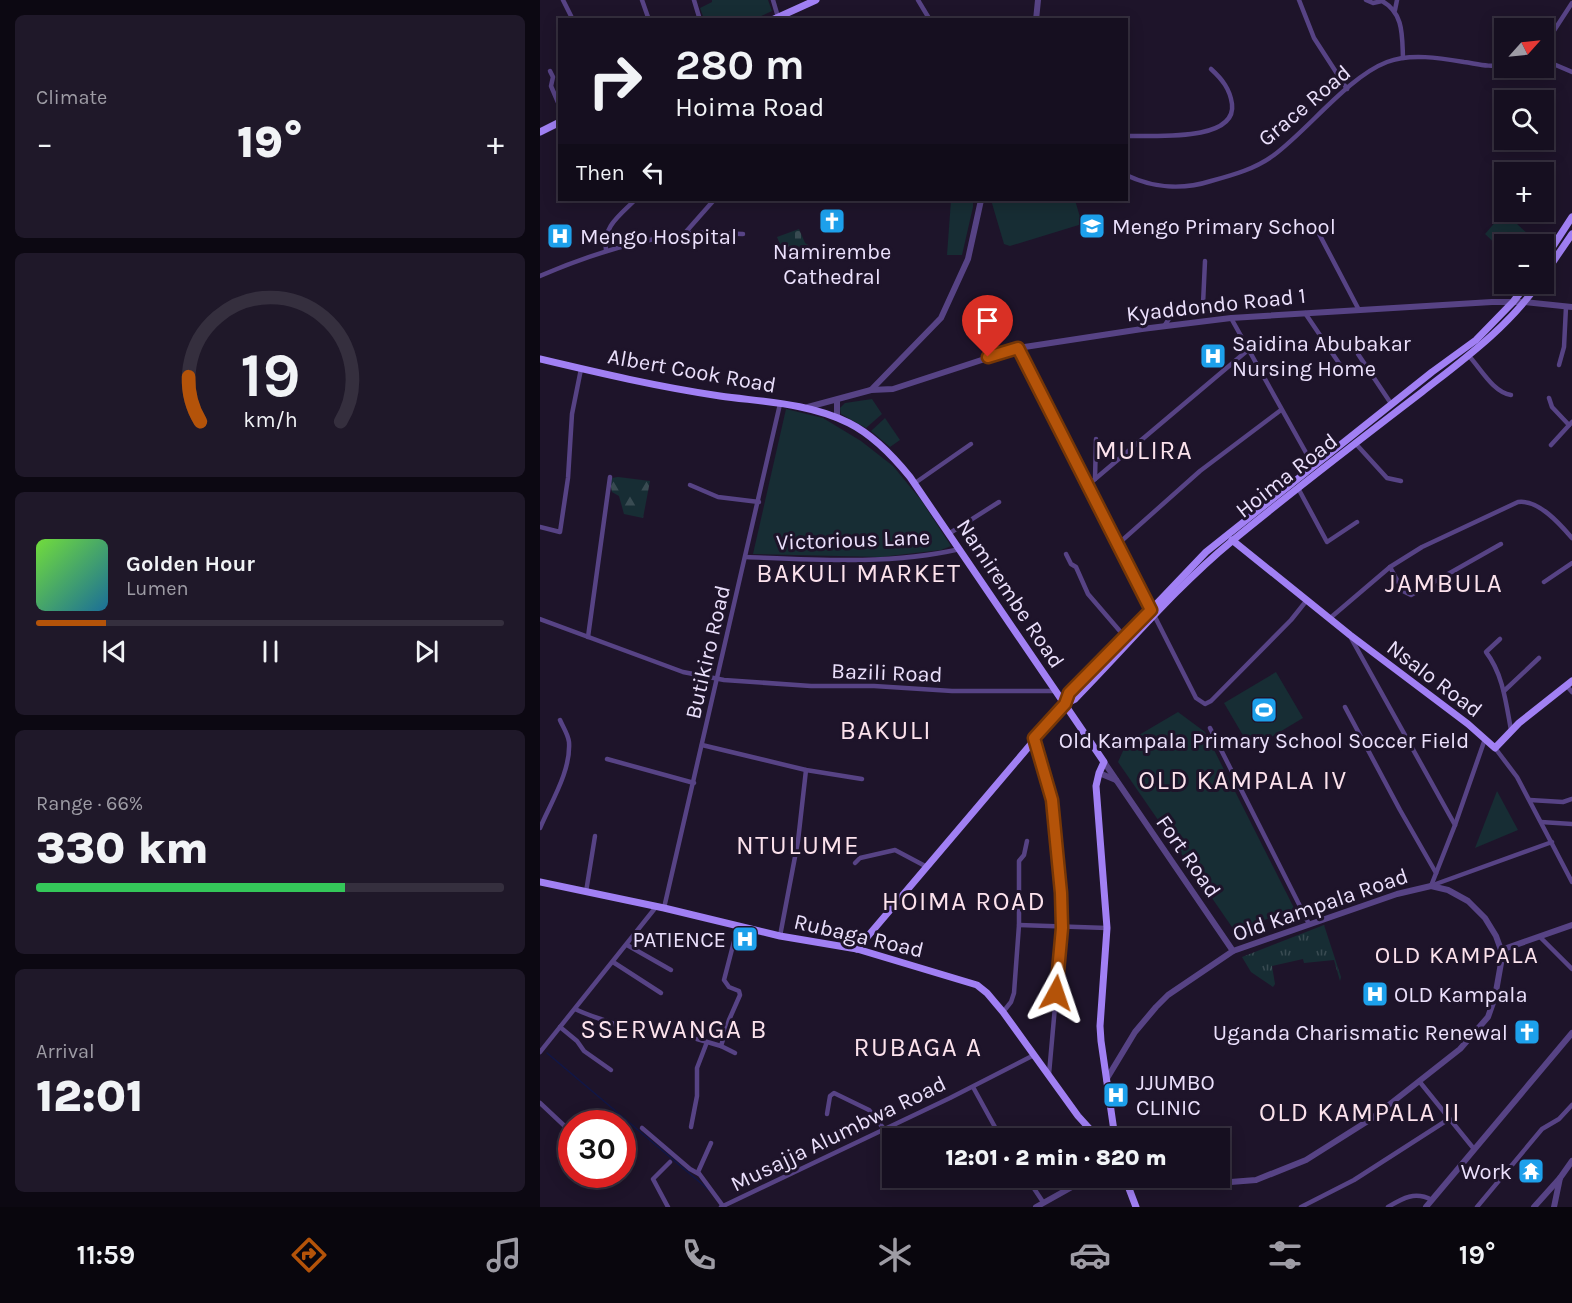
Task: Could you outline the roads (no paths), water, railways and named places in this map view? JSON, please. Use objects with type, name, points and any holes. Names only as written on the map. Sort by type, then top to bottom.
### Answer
[{"type":"main road","points":[[775,18],[816,0]]},
{"type":"main road","points":[[540,132],[558,123]]},
{"type":"main road","points":[[1554,245],[1572,217]]},
{"type":"main road","points":[[1554,260],[1572,234]]},
{"type":"main road","name":"Hoima Road","points":[[857,949],[1034,738],[1065,704],[1075,699],[1206,552],[1432,372],[1476,340],[1519,294]]},
{"type":"main road","name":"Hoima Road","points":[[1065,704],[1069,693],[1125,638],[1232,540],[1469,356],[1530,294]]},
{"type":"main road","name":"Albert Cook Road","points":[[540,359],[717,396],[808,407],[837,417]]},
{"type":"main road","name":"Namirembe Road","points":[[837,417],[860,429],[879,443],[915,483],[1104,762]]},
{"type":"main road","name":"Nsalo Road","points":[[1232,540],[1495,748]]},
{"type":"main road","points":[[1495,748],[1511,730],[1569,683]]},
{"type":"main road","points":[[1104,762],[1096,786],[1107,928],[1100,1026],[1113,1128]]},
{"type":"main road","name":"Rubaga Road","points":[[540,882],[664,908],[780,936],[857,949],[977,985],[1003,1012],[1088,1128]]},
{"type":"main road","points":[[1129,1189],[1136,1207]]},
{"type":"street","points":[[563,0],[572,18]]},
{"type":"street","points":[[642,0],[648,18]]},
{"type":"street","points":[[694,0],[699,18]]},
{"type":"street","points":[[773,0],[775,18]]},
{"type":"street","points":[[918,0],[929,18]]},
{"type":"street","points":[[1036,18],[1038,0]]},
{"type":"street","points":[[1299,0],[1314,38],[1347,89]]},
{"type":"street","points":[[1366,0],[1373,3],[1382,1],[1395,10]]},
{"type":"street","points":[[1397,0],[1395,10],[1401,27],[1403,58]]},
{"type":"street","points":[[1554,31],[1572,3]]},
{"type":"street","name":"Grace Road","points":[[1128,176],[1151,184],[1183,186],[1199,185],[1249,169],[1274,155],[1347,89],[1372,69],[1384,63],[1403,58],[1438,58],[1494,65]]},
{"type":"street","points":[[1554,64],[1572,72]]},
{"type":"street","points":[[1128,136],[1196,134],[1218,128],[1233,110],[1232,100],[1222,79],[1211,69]]},
{"type":"street","points":[[550,71],[553,77],[551,86],[558,102]]},
{"type":"street","points":[[606,250],[604,242],[606,232],[634,201]]},
{"type":"street","points":[[684,234],[713,201]]},
{"type":"street","points":[[871,390],[941,318],[968,259],[981,201]]},
{"type":"street","points":[[1316,228],[1359,310]]},
{"type":"street","points":[[540,276],[606,250],[684,234],[743,234]]},
{"type":"street","points":[[1166,326],[1170,317],[1203,304],[1204,261]]},
{"type":"street","name":"Kyaddondo Road 1","points":[[808,407],[871,390],[893,389],[1018,348],[1166,326],[1231,318],[1513,302],[1569,307]]},
{"type":"street","points":[[1559,365],[1564,347],[1569,307]]},
{"type":"street","points":[[1305,313],[1345,372]]},
{"type":"street","points":[[1231,318],[1314,467]]},
{"type":"street","points":[[1018,348],[1198,701],[1205,704],[1211,701],[1307,600]]},
{"type":"street","points":[[1088,485],[1248,350]]},
{"type":"street","points":[[1358,354],[1392,405]]},
{"type":"street","points":[[1469,356],[1497,389],[1503,394],[1511,395]]},
{"type":"street","points":[[540,526],[560,532],[568,478],[572,414],[581,369]]},
{"type":"street","points":[[1549,398],[1552,407],[1570,424],[1551,445]]},
{"type":"street","points":[[837,401],[837,417]]},
{"type":"street","name":"Butikiro Road","points":[[664,908],[780,404]]},
{"type":"street","points":[[1118,544],[1200,471],[1281,410]]},
{"type":"street","points":[[1095,479],[1096,440]]},
{"type":"street","points":[[915,483],[971,444]]},
{"type":"street","points":[[1356,444],[1387,478],[1401,481]]},
{"type":"street","points":[[588,637],[610,477]]},
{"type":"street","points":[[690,484],[718,497],[759,502]]},
{"type":"street","points":[[1298,488],[1327,542],[1357,522]]},
{"type":"street","points":[[950,533],[999,502]]},
{"type":"street","points":[[1329,619],[1390,567],[1450,533],[1518,502],[1528,502],[1543,511],[1572,538]]},
{"type":"street","points":[[1390,567],[1403,591],[1412,595],[1501,544]]},
{"type":"street","name":"Victorious Lane","points":[[746,557],[886,559],[960,549]]},
{"type":"street","points":[[1066,554],[1071,564],[1076,567],[1088,594],[1125,638]]},
{"type":"street","points":[[1544,582],[1572,563]]},
{"type":"street","name":"Bazili Road","points":[[540,619],[683,672],[718,679],[811,686],[874,686],[952,691],[1056,691]]},
{"type":"street","points":[[1350,635],[1455,825]]},
{"type":"street","points":[[1500,639],[1486,652],[1504,691],[1511,730]]},
{"type":"street","points":[[1504,691],[1539,658]]},
{"type":"street","points":[[1569,683],[1572,692]]},
{"type":"street","points":[[1345,707],[1436,873]]},
{"type":"street","points":[[540,828],[563,774],[568,753],[567,736],[560,720]]},
{"type":"street","points":[[1210,728],[1309,924]]},
{"type":"street","points":[[1034,738],[1052,800],[1061,893],[1062,928],[1049,1076]]},
{"type":"street","points":[[1431,886],[1485,739]]},
{"type":"street","points":[[702,745],[806,770],[862,779]]},
{"type":"street","name":"Nsalo Road","points":[[1495,748],[1517,777],[1572,882]]},
{"type":"street","points":[[607,759],[694,783]]},
{"type":"street","name":"Fort Road","points":[[1104,762],[1233,951]]},
{"type":"street","points":[[780,936],[798,841],[806,770]]},
{"type":"street","points":[[1099,773],[1116,781]]},
{"type":"street","points":[[1530,800],[1563,802],[1572,799]]},
{"type":"street","points":[[1541,822],[1572,826]]},
{"type":"street","points":[[586,892],[595,836]]},
{"type":"street","points":[[1003,1012],[1011,1002],[1014,993],[1019,925],[1019,861],[1024,855],[1027,841]]},
{"type":"street","points":[[1431,886],[1552,842]]},
{"type":"street","points":[[855,863],[860,858],[895,850],[927,867]]},
{"type":"street","name":"Old Kampala Road","points":[[1106,1081],[1135,1032],[1156,1006],[1168,995],[1233,951],[1397,894],[1431,886],[1448,890],[1468,901],[1478,910],[1496,936],[1501,950]]},
{"type":"street","points":[[540,1052],[656,907]]},
{"type":"street","points":[[1019,925],[1107,928]]},
{"type":"street","points":[[1230,1182],[1256,1180],[1306,1160],[1337,1142],[1419,1081],[1460,1048],[1488,1017],[1498,982],[1501,950],[1572,925]]},
{"type":"street","points":[[721,1046],[740,995],[740,991],[729,987],[724,980],[738,926]]},
{"type":"street","points":[[1540,937],[1572,969]]},
{"type":"street","points":[[627,945],[671,969]]},
{"type":"street","points":[[613,962],[661,993]]},
{"type":"street","points":[[575,1009],[623,1028]]},
{"type":"street","points":[[560,1027],[577,1041],[584,1051],[611,1070]]},
{"type":"street","points":[[1426,1207],[1572,1033]]},
{"type":"street","points":[[697,1039],[735,1053]]},
{"type":"street","points":[[691,1127],[697,1096],[697,1068],[707,1042]]},
{"type":"street","name":"Musajja Alumbwa Road","points":[[886,1128],[1034,1055]]},
{"type":"street","points":[[1419,1081],[1474,1149]]},
{"type":"street","points":[[973,1087],[996,1128]]},
{"type":"street","points":[[827,1114],[830,1096],[834,1093],[869,1110],[883,1128]]},
{"type":"street","points":[[540,1103],[558,1120]]},
{"type":"street","points":[[1477,1207],[1542,1129],[1559,1119],[1572,1105]]},
{"type":"street","points":[[1301,1207],[1354,1180],[1449,1119]]},
{"type":"street","points":[[642,1128],[699,1174],[722,1207]]},
{"type":"street","name":"Musajja Alumbwa Road","points":[[722,1207],[882,1130]]},
{"type":"street","points":[[699,1174],[711,1143]]},
{"type":"street","points":[[1534,1207],[1572,1161]]},
{"type":"street","points":[[668,1207],[652,1179],[670,1162]]},
{"type":"street","points":[[1554,1207],[1560,1178]]},
{"type":"street","points":[[1034,1188],[1043,1202]]},
{"type":"street","points":[[1036,1207],[1069,1188]]},
{"type":"street","points":[[1388,1207],[1405,1197],[1415,1195],[1423,1195],[1432,1200]]},
{"type":"waterway","points":[[547,1053],[709,1190]]},
{"type":"place","name":"Namirembe Cathedral","points":[[832,221]]},
{"type":"place","name":"Mengo Primary School","points":[[1092,226]]},
{"type":"place","name":"Mengo Hospital","points":[[560,236]]},
{"type":"place","name":"Saidina Abubakar Nursing Home","points":[[1213,356]]},
{"type":"place","name":"Old Kampala Primary School Soccer Field","points":[[1264,710]]},
{"type":"place","name":"PATIENCE","points":[[745,939]]},
{"type":"place","name":"OLD Kampala","points":[[1375,994]]},
{"type":"place","name":"Uganda Charismatic Renewal","points":[[1527,1032]]},
{"type":"place","name":"JJUMBO CLINIC","points":[[1116,1095]]},
{"type":"place","name":"Work","points":[[1531,1171]]},
{"type":"district","name":"MULIRA","points":[[1144,450]]},
{"type":"district","name":"BAKULI MARKET","points":[[859,573]]},
{"type":"district","name":"JAMBULA","points":[[1444,583]]},
{"type":"district","name":"BAKULI","points":[[886,730]]},
{"type":"district","name":"OLD KAMPALA IV","points":[[1243,780]]},
{"type":"district","name":"NTULUME","points":[[798,845]]},
{"type":"district","name":"HOIMA ROAD","points":[[964,901]]},
{"type":"district","name":"OLD KAMPALA","points":[[1457,955]]},
{"type":"district","name":"SSERWANGA B","points":[[674,1029]]},
{"type":"district","name":"RUBAGA A","points":[[918,1047]]},
{"type":"district","name":"OLD KAMPALA II","points":[[1360,1112]]}]
